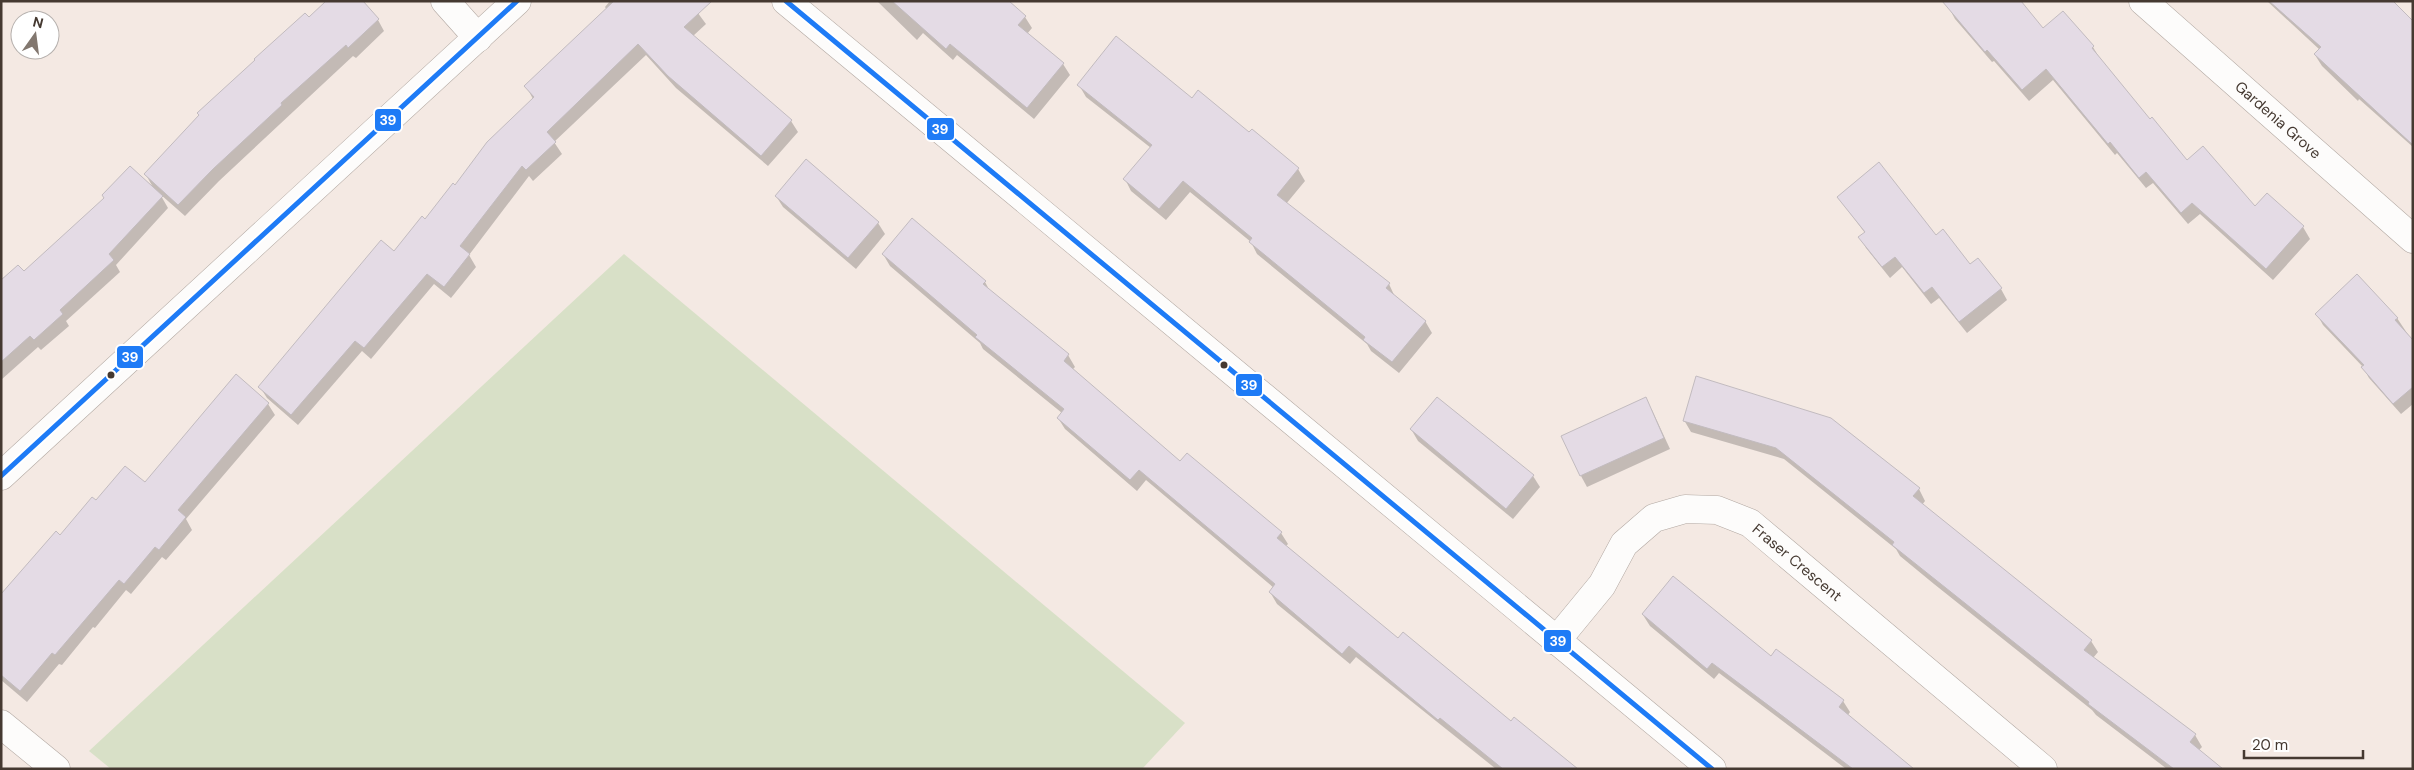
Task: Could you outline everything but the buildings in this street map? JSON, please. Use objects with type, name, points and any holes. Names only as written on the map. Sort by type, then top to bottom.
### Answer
[{"type":"street","points":[[445,1],[478,38]]},
{"type":"street","points":[[1,476],[517,1]]},
{"type":"street","points":[[786,1],[1712,769]]},
{"type":"street","name":"Gardenia Grove","points":[[2143,1],[2413,239]]},
{"type":"street","name":"Fraser Crescent","points":[[1556,641],[1602,585],[1624,544],[1654,518],[1685,509],[1717,510],[1750,524],[2042,769]]},
{"type":"street","points":[[1,724],[56,769]]},
{"type":"green space","points":[[624,254],[1185,723],[1142,769],[111,769],[89,751]]},
{"type":"transit line","name":"39","points":[[1,476],[517,1]]},
{"type":"transit line","name":"39","points":[[786,1],[1712,769]]}]
